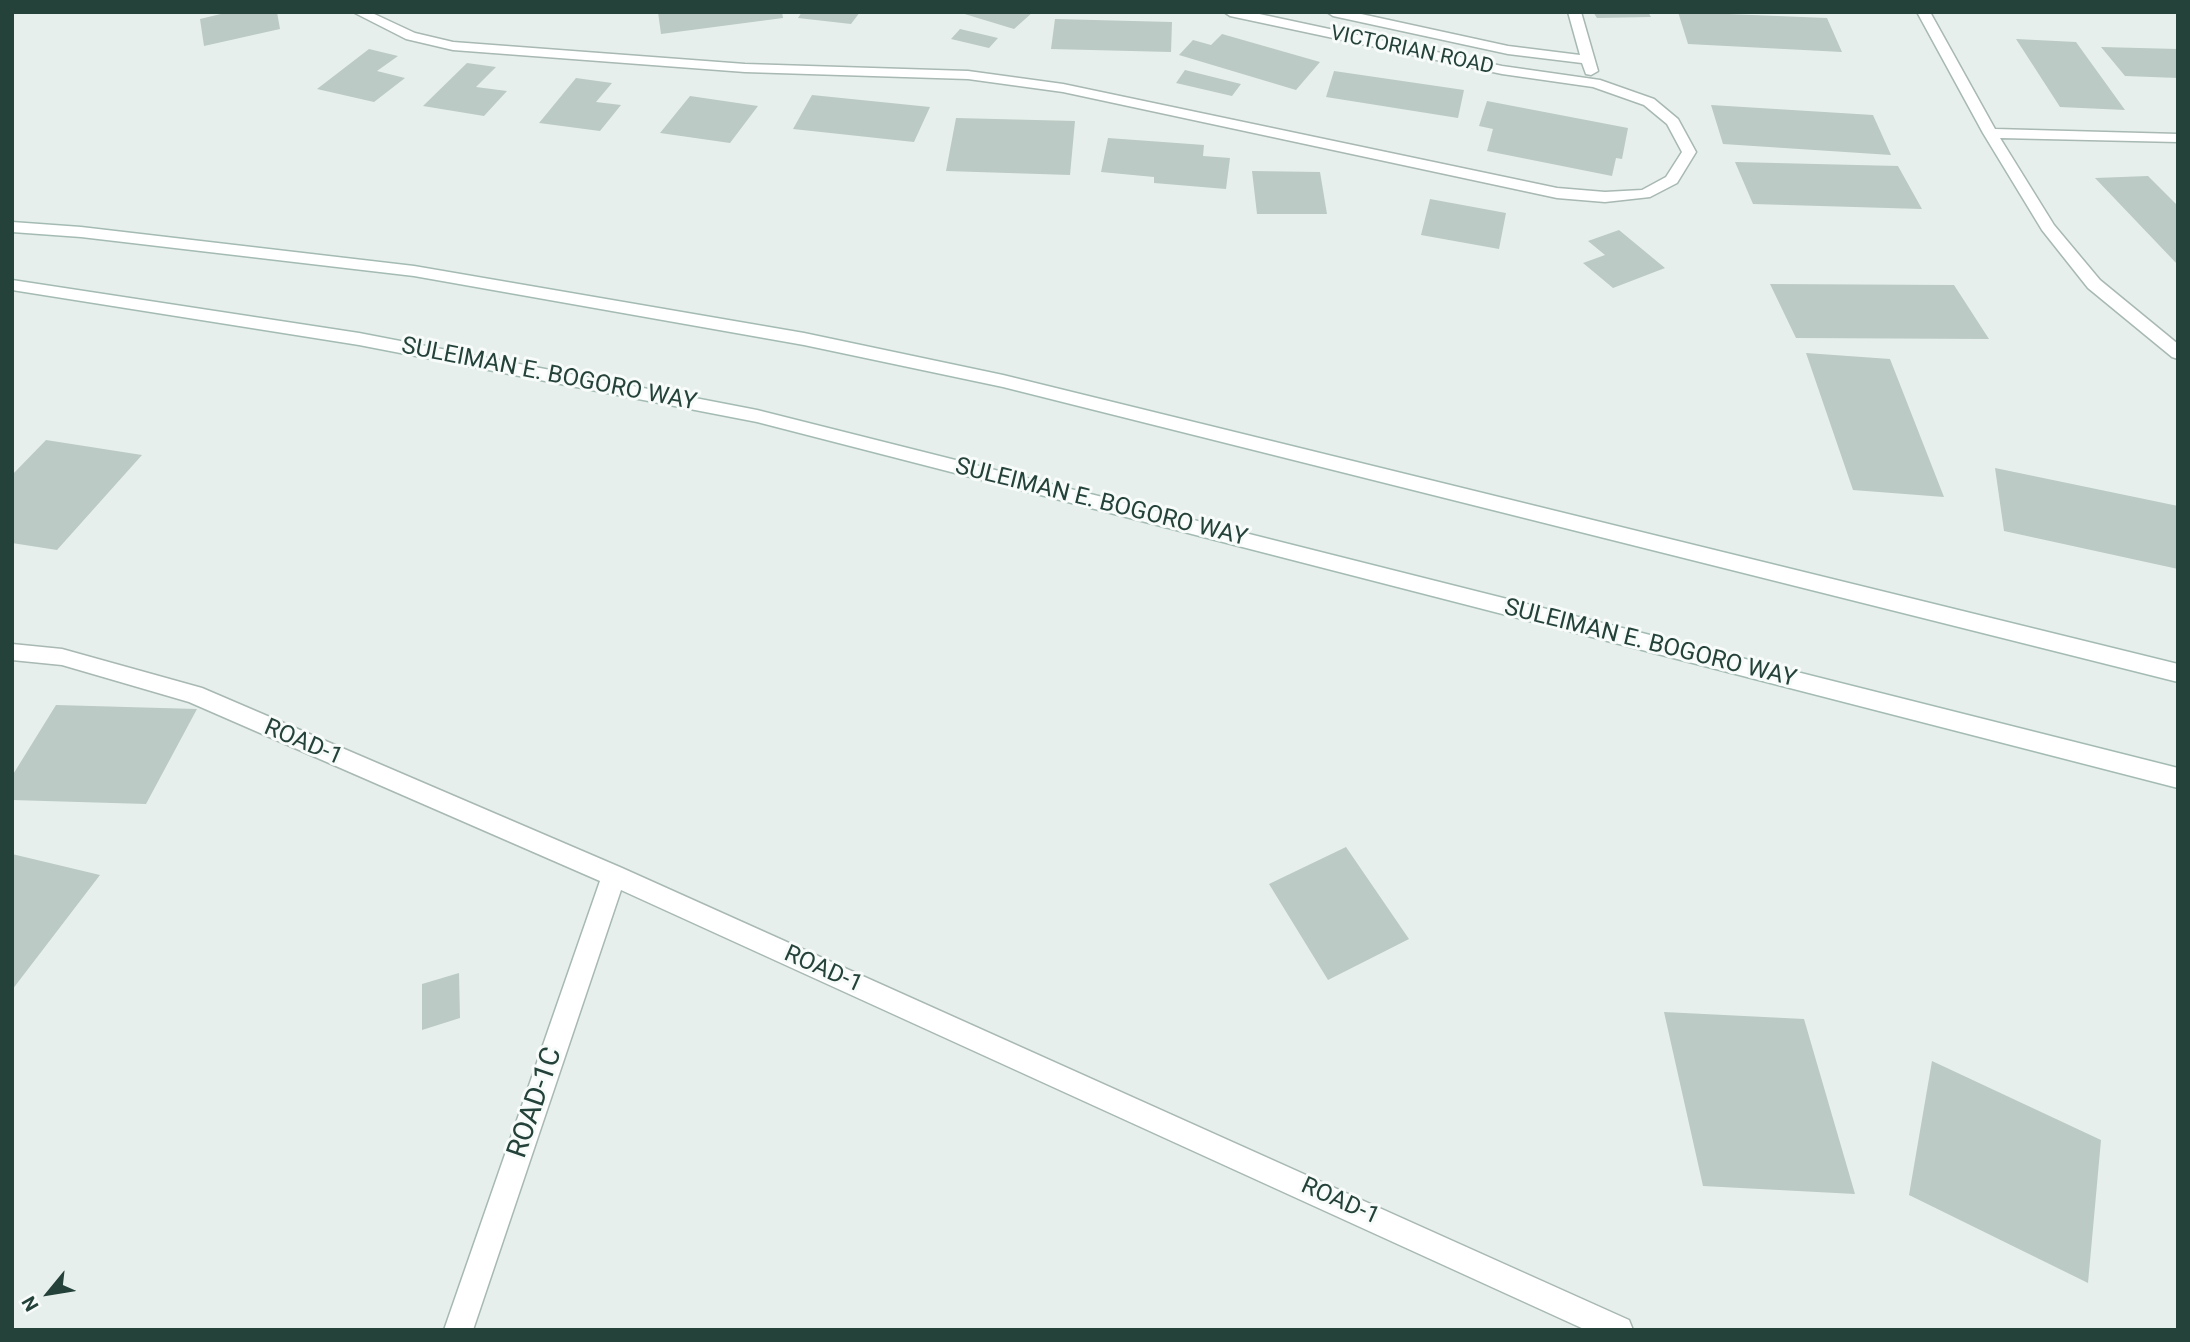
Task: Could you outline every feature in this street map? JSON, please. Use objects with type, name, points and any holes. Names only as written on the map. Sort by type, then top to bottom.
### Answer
[{"type":"street","name":"VICTORIAN ROAD","points":[[359,12],[411,36],[453,46],[746,68],[968,75],[1063,88],[1556,193],[1605,197],[1645,194],[1672,180],[1689,152],[1672,122],[1649,102],[1595,83],[1502,70],[1230,12]]},
{"type":"street","name":"VICTORIAN ROAD","points":[[1333,12],[1508,50],[1588,60]]},
{"type":"street","points":[[1574,12],[1595,83]]},
{"type":"street","points":[[1923,12],[1990,133],[2048,227],[2094,284],[2178,353]]},
{"type":"street","points":[[1990,133],[2178,138]]},
{"type":"street","points":[[12,227],[81,232],[414,271],[804,339],[1003,381],[2178,673]]},
{"type":"street","name":"SULEIMAN E. BOGORO WAY","points":[[12,285],[359,339],[757,416],[2178,778]]},
{"type":"street","name":"ROAD-1","points":[[12,652],[62,657],[194,694],[614,876],[1619,1330]]},
{"type":"street","name":"ROAD-1C","points":[[458,1330],[614,876]]},
{"type":"building","points":[[229,12],[277,12],[280,29],[204,46],[200,19]]},
{"type":"building","points":[[658,12],[782,12],[783,18],[661,34]]},
{"type":"building","points":[[802,12],[860,12],[851,24],[798,18]]},
{"type":"building","points":[[958,12],[1033,12],[1014,29]]},
{"type":"building","points":[[1593,12],[1648,12],[1651,17],[1597,18]]},
{"type":"building","points":[[1678,12],[1827,18],[1842,52],[1688,44]]},
{"type":"building","points":[[1055,19],[1172,22],[1171,52],[1051,49]]},
{"type":"building","points":[[960,29],[998,38],[989,48],[951,39]]},
{"type":"building","points":[[1222,34],[1320,62],[1296,90],[1179,55],[1193,40],[1211,45]]},
{"type":"building","points":[[2016,39],[2076,42],[2125,110],[2060,107]]},
{"type":"building","points":[[2101,47],[2178,49],[2178,78],[2125,76]]},
{"type":"building","points":[[369,49],[398,56],[377,71],[405,78],[374,102],[317,89]]},
{"type":"building","points":[[467,63],[496,67],[476,87],[507,91],[484,116],[423,106]]},
{"type":"building","points":[[1185,70],[1241,84],[1232,96],[1176,83]]},
{"type":"building","points":[[1334,71],[1464,90],[1458,118],[1326,97]]},
{"type":"building","points":[[576,78],[612,83],[596,102],[621,105],[600,131],[539,123]]},
{"type":"building","points":[[812,95],[930,107],[914,142],[793,129]]},
{"type":"building","points":[[690,96],[758,106],[730,143],[660,133]]},
{"type":"building","points":[[1487,101],[1628,128],[1622,159],[1616,158],[1612,176],[1487,151],[1493,129],[1479,126]]},
{"type":"building","points":[[1711,105],[1873,115],[1891,155],[1723,144]]},
{"type":"building","points":[[956,118],[1075,121],[1070,175],[946,171]]},
{"type":"building","points":[[1108,138],[1204,145],[1203,156],[1230,158],[1226,189],[1154,183],[1154,177],[1101,172]]},
{"type":"building","points":[[1735,162],[1898,166],[1922,209],[1753,204]]},
{"type":"building","points":[[1252,171],[1320,172],[1327,214],[1257,214]]},
{"type":"building","points":[[2148,176],[2178,206],[2178,265],[2095,178]]},
{"type":"building","points":[[1430,199],[1506,213],[1499,249],[1421,235]]},
{"type":"building","points":[[1619,230],[1665,268],[1613,288],[1583,263],[1605,255],[1588,241]]},
{"type":"building","points":[[1770,284],[1954,285],[1989,339],[1796,338]]},
{"type":"building","points":[[1806,353],[1890,359],[1944,497],[1853,490]]},
{"type":"building","points":[[46,440],[142,455],[57,550],[12,543],[12,475]]},
{"type":"building","points":[[1995,468],[2178,506],[2178,569],[2004,531]]},
{"type":"building","points":[[56,705],[197,709],[146,804],[12,800],[12,776]]},
{"type":"building","points":[[1346,847],[1409,939],[1328,980],[1269,884]]},
{"type":"building","points":[[12,854],[100,875],[12,990]]},
{"type":"building","points":[[459,973],[460,1018],[422,1030],[422,984]]},
{"type":"building","points":[[1664,1012],[1804,1019],[1855,1194],[1703,1186]]},
{"type":"building","points":[[1932,1061],[2101,1140],[2088,1283],[1909,1195]]}]
